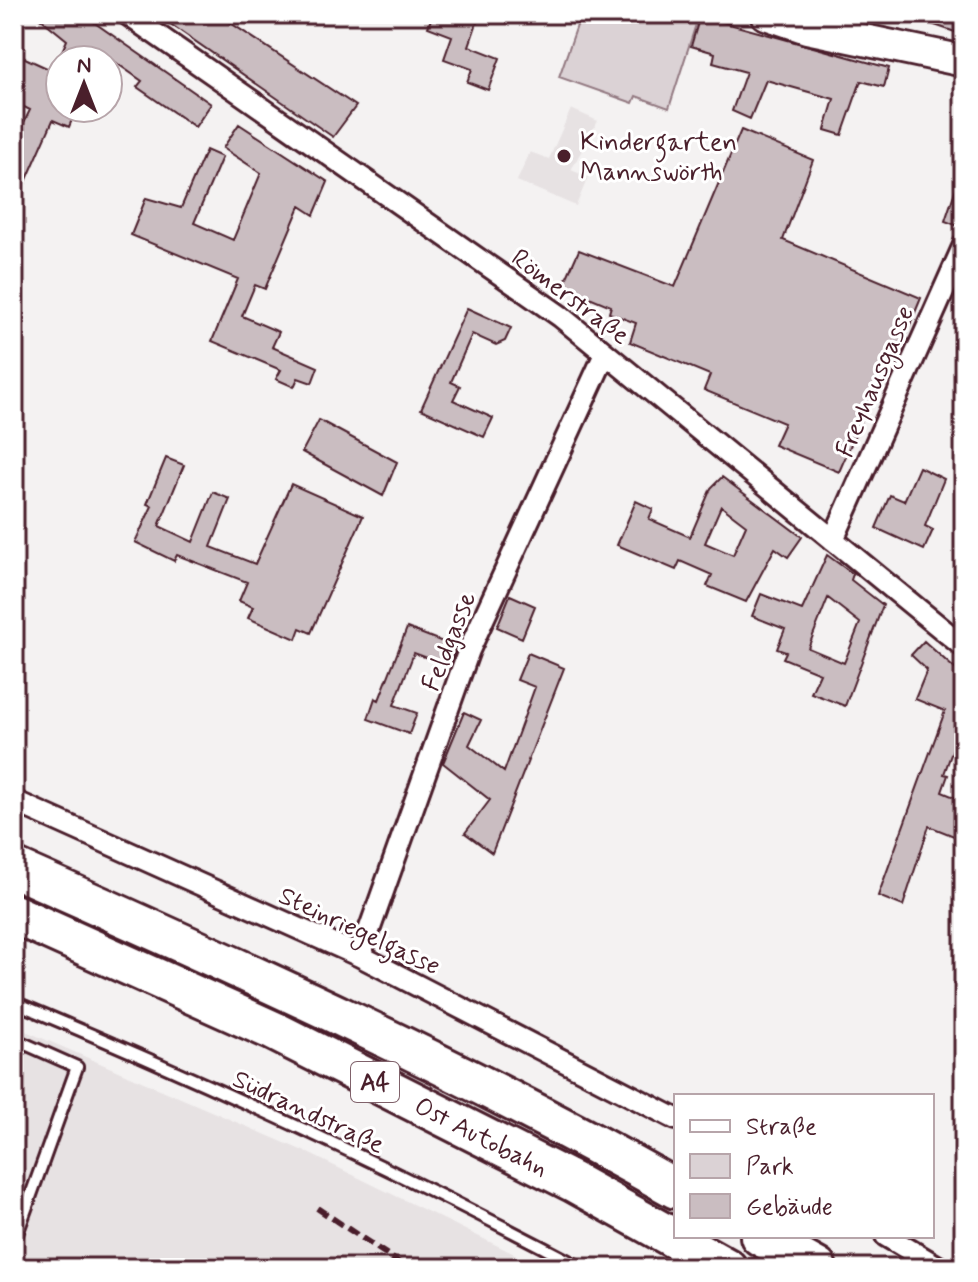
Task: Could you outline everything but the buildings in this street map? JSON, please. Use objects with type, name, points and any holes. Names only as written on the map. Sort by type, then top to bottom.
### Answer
[{"type":"highway","name":"Ost Autobahn","points":[[14,868],[298,994],[595,1143],[674,1188]]},
{"type":"highway","name":"Ost Autobahn","points":[[14,914],[274,1031],[573,1182],[727,1268]]},
{"type":"highway","points":[[764,1238],[817,1268]]},
{"type":"main road","points":[[766,14],[844,24],[964,61]]},
{"type":"street","name":"Römerstraße","points":[[127,14],[560,316],[964,647]]},
{"type":"street","name":"Freyhausgasse","points":[[833,540],[964,245]]},
{"type":"street","name":"Feldgasse","points":[[360,956],[469,650],[605,354]]},
{"type":"street","name":"Steinriegelgasse","points":[[14,801],[360,956],[674,1118]]},
{"type":"street","points":[[889,1238],[940,1268]]},
{"type":"lane","name":"Südrandstraße","points":[[14,1002],[142,1055],[514,1232],[582,1268]]},
{"type":"lane","points":[[14,1039],[77,1067],[17,1234],[14,1233]]},
{"type":"shaded area","name":"Kindergarten Mannswörth","points":[[571,109],[598,121],[571,170],[588,177],[576,206],[517,181],[530,152],[549,159]]},
{"type":"shaded area","points":[[14,1026],[308,1153],[543,1268],[14,1268]]},
{"type":"green space","points":[[581,14],[678,14],[697,21],[669,108],[636,96],[633,103],[559,77]]},
{"type":"railway","points":[[317,1208],[407,1268]]},
{"type":"place","name":"Kindergarten Mannswörth","points":[[564,156]]}]
